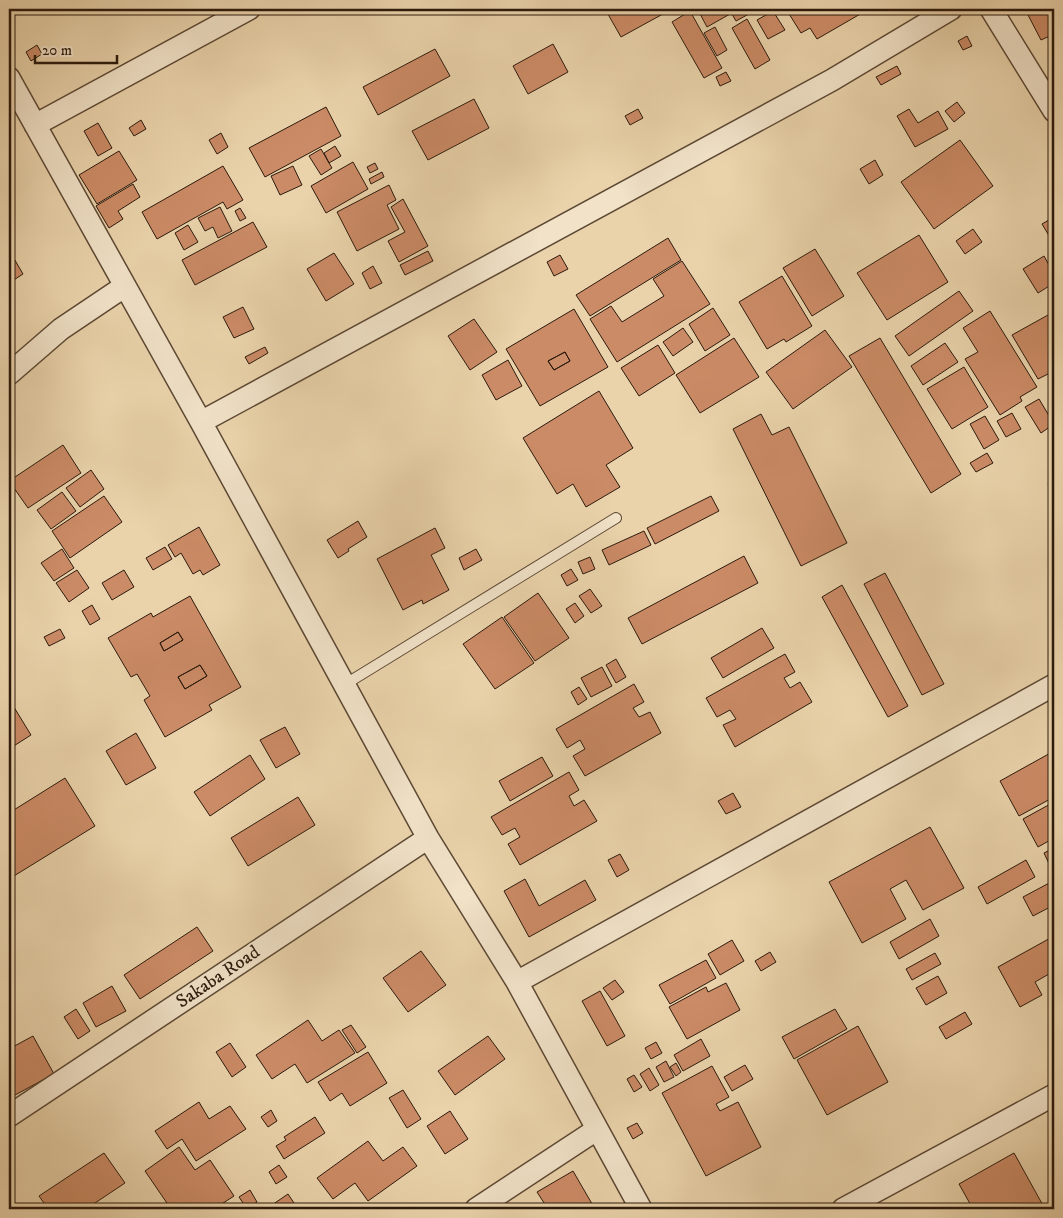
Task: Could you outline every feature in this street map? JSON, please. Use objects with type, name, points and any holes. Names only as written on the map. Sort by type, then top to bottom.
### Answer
[{"type":"street","points":[[35,125],[249,9]]},
{"type":"street","points":[[201,422],[832,80],[951,9]]},
{"type":"street","points":[[991,9],[1054,111]]},
{"type":"street","points":[[9,78],[201,422],[428,838],[516,982],[641,1209]]},
{"type":"street","points":[[9,374],[61,329],[125,286]]},
{"type":"street","points":[[516,982],[1054,685]]},
{"type":"street","name":"Sakaba Road","points":[[9,1116],[428,838]]},
{"type":"street","points":[[843,1209],[1054,1094]]},
{"type":"street","points":[[476,1209],[596,1130]]},
{"type":"lane","points":[[344,685],[616,518]]},
{"type":"building","points":[[605,9],[672,9],[621,37]]},
{"type":"building","points":[[727,9],[730,14],[707,27],[698,10]]},
{"type":"building","points":[[729,9],[758,9],[736,21]]},
{"type":"building","points":[[786,9],[869,9],[817,39],[810,28],[801,33]]},
{"type":"building","points":[[1035,9],[1054,9],[1054,34],[1041,40],[1027,13]]},
{"type":"building","points":[[690,11],[722,68],[704,78],[672,22]]},
{"type":"building","points":[[773,11],[785,30],[768,39],[757,20]]},
{"type":"building","points":[[747,19],[770,60],[755,69],[732,28]]},
{"type":"building","points":[[715,27],[727,50],[717,56],[704,33]]},
{"type":"building","points":[[967,36],[972,46],[963,50],[958,41]]},
{"type":"building","points":[[553,44],[568,72],[528,94],[513,66]]},
{"type":"building","points":[[37,45],[42,54],[31,61],[26,52]]},
{"type":"building","points":[[435,49],[450,76],[378,115],[363,87]]},
{"type":"building","points":[[897,66],[901,74],[881,85],[876,77]]},
{"type":"building","points":[[726,72],[731,81],[720,86],[716,77]]},
{"type":"building","points":[[474,99],[489,128],[428,160],[412,131]]},
{"type":"building","points":[[957,102],[965,113],[954,122],[945,111]]},
{"type":"building","points":[[326,107],[341,136],[265,177],[249,148]]},
{"type":"building","points":[[638,109],[643,118],[630,125],[625,116]]},
{"type":"building","points":[[909,109],[918,123],[938,111],[948,129],[915,147],[897,116]]},
{"type":"building","points":[[141,120],[146,129],[134,136],[129,128]]},
{"type":"building","points":[[98,123],[112,148],[98,156],[84,131]]},
{"type":"building","points":[[221,133],[228,147],[217,154],[209,140]]},
{"type":"building","points":[[960,140],[993,186],[934,229],[901,182]]},
{"type":"building","points":[[335,146],[341,156],[329,163],[324,153]]},
{"type":"building","points":[[321,149],[332,168],[321,175],[309,156]]},
{"type":"building","points":[[119,151],[137,180],[97,204],[79,175]]},
{"type":"building","points":[[875,160],[883,175],[869,184],[860,169]]},
{"type":"building","points":[[353,162],[368,189],[326,213],[311,186]]},
{"type":"building","points":[[375,163],[378,169],[370,173],[367,167]]},
{"type":"building","points":[[223,166],[243,200],[227,209],[223,202],[157,239],[142,212]]},
{"type":"building","points":[[293,166],[302,185],[280,195],[271,176]]},
{"type":"building","points":[[382,172],[384,177],[371,184],[369,179]]},
{"type":"building","points":[[133,184],[140,197],[118,211],[123,219],[109,228],[96,206]]},
{"type":"building","points":[[389,185],[396,200],[387,205],[399,229],[357,251],[337,212]]},
{"type":"building","points":[[403,199],[428,246],[399,262],[388,241],[405,232],[391,207]]},
{"type":"building","points":[[220,207],[232,231],[218,238],[213,227],[205,231],[198,218]]},
{"type":"building","points":[[240,208],[246,218],[240,221],[235,211]]},
{"type":"building","points":[[1054,217],[1054,244],[1042,224]]},
{"type":"building","points":[[253,222],[267,247],[195,285],[182,260]]},
{"type":"building","points":[[188,225],[198,242],[184,250],[175,233]]},
{"type":"building","points":[[973,229],[982,242],[965,254],[956,241]]},
{"type":"building","points":[[919,235],[948,282],[887,320],[857,273]]},
{"type":"building","points":[[668,238],[681,260],[590,316],[576,295]]},
{"type":"building","points":[[815,249],[844,296],[812,316],[783,268]]},
{"type":"building","points":[[9,250],[23,274],[9,283]]},
{"type":"building","points":[[428,251],[433,261],[405,275],[400,265]]},
{"type":"building","points":[[334,253],[354,284],[326,301],[307,269]]},
{"type":"building","points":[[560,255],[568,269],[554,276],[547,262]]},
{"type":"building","points":[[1044,256],[1054,274],[1054,283],[1038,293],[1023,269]]},
{"type":"building","points":[[682,261],[710,304],[617,362],[590,319],[611,306],[622,322],[664,296],[653,279]]},
{"type":"building","points":[[373,266],[382,283],[370,289],[362,273]]},
{"type":"building","points":[[782,276],[812,326],[786,342],[784,339],[767,349],[739,302]]},
{"type":"building","points":[[959,291],[973,311],[909,356],[895,336]]},
{"type":"building","points":[[243,307],[254,329],[234,338],[223,317]]},
{"type":"building","points":[[713,308],[730,335],[705,351],[689,324]]},
{"type":"building","points":[[574,309],[608,367],[540,406],[506,349]],"holes":[[[565,352],[570,361],[554,370],[548,361]]]},
{"type":"building","points":[[990,311],[1037,387],[1020,397],[1022,401],[1000,415],[965,359],[978,352],[963,328]]},
{"type":"building","points":[[1048,315],[1054,326],[1054,371],[1038,379],[1012,335]]},
{"type":"building","points":[[474,319],[497,352],[470,370],[448,336]]},
{"type":"building","points":[[683,328],[693,342],[673,356],[663,342]]},
{"type":"building","points":[[825,330],[852,367],[793,409],[766,372]]},
{"type":"building","points":[[734,338],[759,377],[700,413],[676,375]]},
{"type":"building","points":[[880,338],[961,474],[931,493],[849,356]]},
{"type":"building","points":[[945,343],[958,362],[923,385],[911,366]]},
{"type":"building","points":[[658,345],[675,373],[639,396],[621,368]]},
{"type":"building","points":[[265,347],[268,353],[249,364],[245,357]]},
{"type":"building","points":[[565,352],[570,361],[554,370],[548,361]]},
{"type":"building","points":[[508,360],[522,386],[496,400],[482,375]]},
{"type":"building","points":[[964,367],[988,407],[952,429],[927,389]]},
{"type":"building","points":[[599,391],[633,448],[606,465],[620,487],[586,507],[573,484],[557,494],[523,438]]},
{"type":"building","points":[[1039,399],[1054,424],[1041,433],[1025,407]]},
{"type":"building","points":[[1012,413],[1021,429],[1006,437],[997,421]]},
{"type":"building","points":[[761,414],[772,435],[789,427],[847,543],[801,566],[733,429]]},
{"type":"building","points":[[985,416],[999,440],[984,449],[970,424]]},
{"type":"building","points":[[63,445],[81,473],[28,508],[9,481]]},
{"type":"building","points":[[987,453],[993,463],[976,472],[970,463]]},
{"type":"building","points":[[91,470],[104,489],[80,507],[66,488]]},
{"type":"building","points":[[1054,481],[1054,496],[1048,484]]},
{"type":"building","points":[[62,492],[76,511],[51,529],[37,510]]},
{"type":"building","points":[[104,496],[122,522],[70,558],[52,531]]},
{"type":"building","points":[[711,496],[719,511],[655,544],[647,528]]},
{"type":"building","points":[[358,521],[367,537],[338,558],[327,540]]},
{"type":"building","points":[[199,527],[220,565],[203,575],[200,570],[193,574],[181,553],[175,557],[168,545]]},
{"type":"building","points":[[435,528],[445,548],[431,555],[449,590],[423,604],[422,600],[403,610],[377,559]]},
{"type":"building","points":[[644,531],[651,545],[609,565],[602,550]]},
{"type":"building","points":[[165,547],[172,559],[153,570],[146,558]]},
{"type":"building","points":[[62,549],[74,568],[54,581],[41,563]]},
{"type":"building","points":[[476,549],[482,560],[464,570],[459,558]]},
{"type":"building","points":[[744,556],[758,583],[642,644],[628,618]]},
{"type":"building","points":[[590,557],[595,569],[583,574],[578,562]]},
{"type":"building","points":[[571,569],[578,580],[567,586],[561,575]]},
{"type":"building","points":[[77,570],[89,588],[69,602],[56,583]]},
{"type":"building","points":[[124,570],[134,587],[112,600],[102,583]]},
{"type":"building","points":[[885,573],[944,684],[922,695],[864,584]]},
{"type":"building","points":[[842,585],[908,706],[888,717],[822,597]]},
{"type":"building","points":[[590,589],[602,606],[591,613],[579,596]]},
{"type":"building","points":[[538,593],[569,638],[535,661],[504,617]]},
{"type":"building","points":[[190,596],[241,687],[209,705],[212,710],[165,737],[144,700],[150,696],[137,674],[131,677],[108,638],[151,613],[153,617]],"holes":[[[178,632],[183,640],[164,651],[160,643]],[[200,665],[207,676],[185,689],[178,677]]]},
{"type":"building","points":[[575,603],[584,616],[575,623],[566,609]]},
{"type":"building","points":[[92,605],[100,619],[90,625],[82,611]]},
{"type":"building","points":[[502,617],[534,663],[495,689],[463,644]]},
{"type":"building","points":[[762,628],[774,648],[723,678],[711,658]]},
{"type":"building","points":[[60,629],[65,638],[49,646],[44,637]]},
{"type":"building","points":[[178,632],[183,640],[164,651],[160,643]]},
{"type":"building","points":[[785,654],[795,672],[784,678],[790,688],[800,682],[812,702],[735,747],[723,725],[736,719],[730,710],[717,717],[706,698]]},
{"type":"building","points":[[616,659],[626,677],[616,683],[606,665]]},
{"type":"building","points":[[200,665],[207,676],[185,689],[178,677]]},
{"type":"building","points":[[602,667],[612,686],[591,697],[581,678]]},
{"type":"building","points":[[634,684],[644,702],[633,708],[639,717],[650,712],[661,733],[585,776],[573,756],[585,749],[580,740],[567,748],[556,729]]},
{"type":"building","points":[[579,687],[587,699],[578,705],[571,692]]},
{"type":"building","points":[[12,704],[31,735],[9,749],[9,706]]},
{"type":"building","points":[[285,727],[300,754],[276,768],[260,740]]},
{"type":"building","points":[[136,733],[156,768],[126,785],[106,751]]},
{"type":"building","points":[[1054,751],[1054,797],[1019,816],[1000,781]]},
{"type":"building","points":[[250,755],[265,779],[210,816],[194,792]]},
{"type":"building","points":[[542,757],[553,776],[510,801],[499,781]]},
{"type":"building","points":[[569,772],[579,790],[569,796],[574,806],[584,800],[597,821],[520,865],[508,844],[520,837],[515,828],[502,835],[491,817]]},
{"type":"building","points":[[65,778],[95,826],[9,879],[9,813]]},
{"type":"building","points":[[733,793],[741,807],[726,814],[718,801]]},
{"type":"building","points":[[298,797],[315,825],[248,866],[231,838]]},
{"type":"building","points":[[1054,802],[1054,838],[1038,847],[1023,819]]},
{"type":"building","points":[[930,827],[964,888],[923,910],[906,880],[890,889],[906,919],[862,943],[829,882]]},
{"type":"building","points":[[1054,848],[1054,866],[1051,868],[1044,853]]},
{"type":"building","points":[[620,854],[629,870],[617,877],[608,860]]},
{"type":"building","points":[[1026,860],[1035,877],[987,904],[978,887]]},
{"type":"building","points":[[525,879],[539,906],[585,880],[596,900],[529,937],[504,891]]},
{"type":"building","points":[[1053,881],[1054,905],[1033,916],[1023,897]]},
{"type":"building","points":[[930,919],[939,936],[899,959],[890,942]]},
{"type":"building","points":[[197,927],[213,951],[140,999],[124,975]]},
{"type":"building","points":[[1054,936],[1054,984],[1049,974],[1035,982],[1042,995],[1020,1007],[998,967]]},
{"type":"building","points":[[732,940],[744,961],[720,975],[708,954]]},
{"type":"building","points":[[421,951],[446,985],[408,1012],[383,978]]},
{"type":"building","points":[[770,952],[776,962],[761,971],[755,961]]},
{"type":"building","points":[[935,953],[941,964],[912,980],[906,969]]},
{"type":"building","points":[[706,960],[716,978],[670,1004],[659,985]]},
{"type":"building","points":[[938,976],[947,993],[926,1005],[916,988]]},
{"type":"building","points":[[615,980],[624,992],[612,1000],[603,988]]},
{"type":"building","points":[[726,983],[740,1010],[687,1039],[669,1007],[706,987],[708,992]]},
{"type":"building","points":[[112,986],[126,1011],[96,1027],[83,1003]]},
{"type":"building","points":[[600,991],[625,1036],[607,1046],[582,1001]]},
{"type":"building","points":[[76,1009],[90,1031],[78,1039],[64,1017]]},
{"type":"building","points":[[835,1009],[847,1029],[794,1059],[782,1037]]},
{"type":"building","points":[[965,1012],[972,1024],[946,1039],[939,1027]]},
{"type":"building","points":[[308,1020],[322,1041],[339,1030],[355,1053],[307,1083],[295,1064],[272,1079],[256,1055]]},
{"type":"building","points":[[351,1025],[366,1047],[357,1053],[342,1030]]},
{"type":"building","points":[[858,1026],[888,1082],[827,1115],[797,1060]]},
{"type":"building","points":[[33,1036],[54,1074],[15,1095],[9,1084],[9,1049]]},
{"type":"building","points":[[488,1036],[505,1059],[455,1095],[438,1071]]},
{"type":"building","points":[[701,1039],[710,1056],[683,1071],[674,1055]]},
{"type":"building","points":[[656,1042],[662,1053],[651,1059],[645,1048]]},
{"type":"building","points":[[230,1043],[246,1067],[232,1077],[216,1052]]},
{"type":"building","points":[[368,1052],[387,1083],[350,1106],[342,1093],[330,1101],[318,1082]]},
{"type":"building","points":[[666,1061],[674,1077],[664,1082],[656,1067]]},
{"type":"building","points":[[676,1063],[681,1072],[676,1076],[670,1067]]},
{"type":"building","points":[[745,1065],[753,1079],[732,1091],[724,1077]]},
{"type":"building","points":[[712,1066],[729,1097],[716,1104],[720,1111],[738,1102],[761,1147],[706,1176],[662,1093]]},
{"type":"building","points":[[649,1068],[659,1085],[650,1091],[640,1074]]},
{"type":"building","points":[[634,1075],[642,1087],[634,1092],[627,1079]]},
{"type":"building","points":[[403,1090],[421,1119],[407,1128],[389,1098]]},
{"type":"building","points":[[199,1102],[209,1119],[230,1106],[246,1129],[196,1161],[182,1139],[167,1149],[155,1131]]},
{"type":"building","points":[[271,1110],[277,1121],[268,1127],[261,1117]]},
{"type":"building","points":[[450,1111],[468,1139],[445,1154],[427,1126]]},
{"type":"building","points":[[315,1117],[325,1133],[284,1159],[276,1146],[286,1140],[284,1137]]},
{"type":"building","points":[[637,1123],[643,1133],[633,1139],[627,1128]]},
{"type":"building","points":[[368,1141],[383,1161],[403,1147],[417,1166],[368,1201],[355,1183],[333,1199],[317,1178]]},
{"type":"building","points":[[179,1147],[195,1170],[210,1160],[234,1196],[214,1209],[171,1209],[145,1171]]},
{"type":"building","points":[[104,1153],[125,1183],[86,1209],[48,1209],[39,1196]]},
{"type":"building","points":[[1014,1153],[1045,1209],[973,1209],[959,1184]]},
{"type":"building","points":[[279,1165],[287,1177],[276,1184],[269,1172]]},
{"type":"building","points":[[573,1171],[595,1209],[548,1209],[537,1192]]},
{"type":"building","points":[[250,1190],[257,1202],[247,1209],[239,1197]]},
{"type":"building","points":[[288,1194],[298,1209],[266,1209]]},
{"type":"building","points":[[9,1196],[18,1209],[9,1209]]},
{"type":"building","points":[[522,1204],[525,1209],[513,1209]]}]
